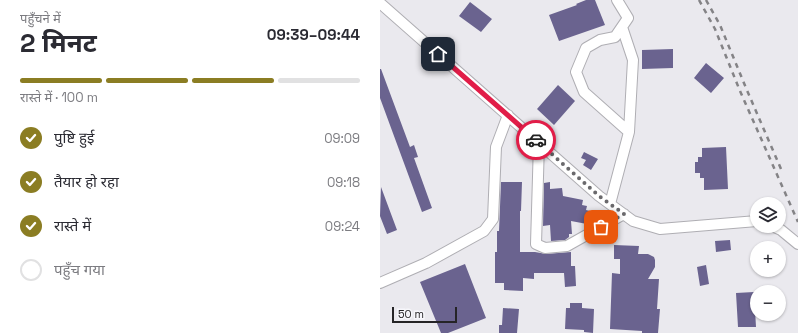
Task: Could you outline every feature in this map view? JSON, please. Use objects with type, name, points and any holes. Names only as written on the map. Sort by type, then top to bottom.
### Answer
[{"type":"street","points":[[617,0],[628,18],[615,37],[600,40],[586,48],[576,72],[584,92],[630,132]]},
{"type":"street","points":[[380,3],[599,196],[633,222],[660,228],[750,222]]},
{"type":"street","points":[[610,204],[630,132],[633,60],[622,27]]},
{"type":"street","points":[[380,283],[426,263],[484,231],[493,219],[496,147],[508,115]]},
{"type":"street","points":[[539,142],[536,244],[545,248],[567,246],[624,214]]},
{"type":"street","points":[[785,233],[798,244]]},
{"type":"building","points":[[586,0],[595,0],[605,25],[559,41],[549,15],[577,5],[576,4]]},
{"type":"building","points":[[470,2],[492,19],[481,32],[459,16]]},
{"type":"building","points":[[673,49],[673,68],[642,69],[642,50]]},
{"type":"building","points":[[706,63],[724,78],[711,93],[694,78]]},
{"type":"building","points":[[380,69],[410,147],[414,145],[418,157],[414,158],[432,208],[422,212],[380,98]]},
{"type":"building","points":[[558,85],[575,101],[554,125],[537,109]]},
{"type":"building","points":[[726,147],[728,189],[704,190],[704,178],[700,178],[700,173],[695,173],[695,162],[698,162],[698,157],[702,157],[702,148]]},
{"type":"building","points":[[584,152],[598,159],[591,170],[583,165],[586,160],[581,158]]},
{"type":"building","points":[[501,182],[522,182],[520,252],[546,254],[571,252],[571,266],[575,266],[576,286],[565,287],[564,273],[534,273],[534,279],[523,278],[523,291],[504,290],[504,283],[495,283],[495,252],[497,252],[497,231],[499,231]]},
{"type":"building","points":[[550,182],[550,189],[562,188],[563,196],[583,200],[582,205],[587,206],[586,210],[598,213],[598,216],[605,217],[587,228],[587,224],[571,221],[572,234],[569,234],[569,237],[565,240],[551,241],[550,225],[543,226],[544,183]]},
{"type":"building","points":[[381,187],[397,230],[387,234],[380,216]]},
{"type":"building","points":[[730,240],[731,250],[716,252],[715,241]]},
{"type":"building","points":[[614,245],[639,246],[638,254],[648,254],[654,257],[655,267],[648,279],[659,279],[657,309],[660,309],[658,333],[642,333],[642,331],[610,329],[612,273],[620,274],[620,259],[614,259]]},
{"type":"building","points":[[465,264],[486,318],[448,333],[441,333],[420,282]]},
{"type":"building","points":[[706,265],[709,284],[700,286],[697,267]]},
{"type":"building","points":[[750,292],[750,321],[756,321],[756,327],[738,327],[736,293]]},
{"type":"building","points":[[570,303],[582,303],[582,308],[594,309],[593,333],[584,332],[584,330],[565,329],[566,308],[570,308]]},
{"type":"building","points":[[503,308],[519,309],[517,333],[499,333],[499,325],[502,325]]},
{"type":"railway","points":[[699,0],[715,29],[740,91],[798,222]]},
{"type":"railway","points":[[706,0],[720,25],[781,169]]},
{"type":"way so far","points":[[536,140],[599,196],[624,214],[601,227]]},
{"type":"route","points":[[438,54],[536,140]]}]
